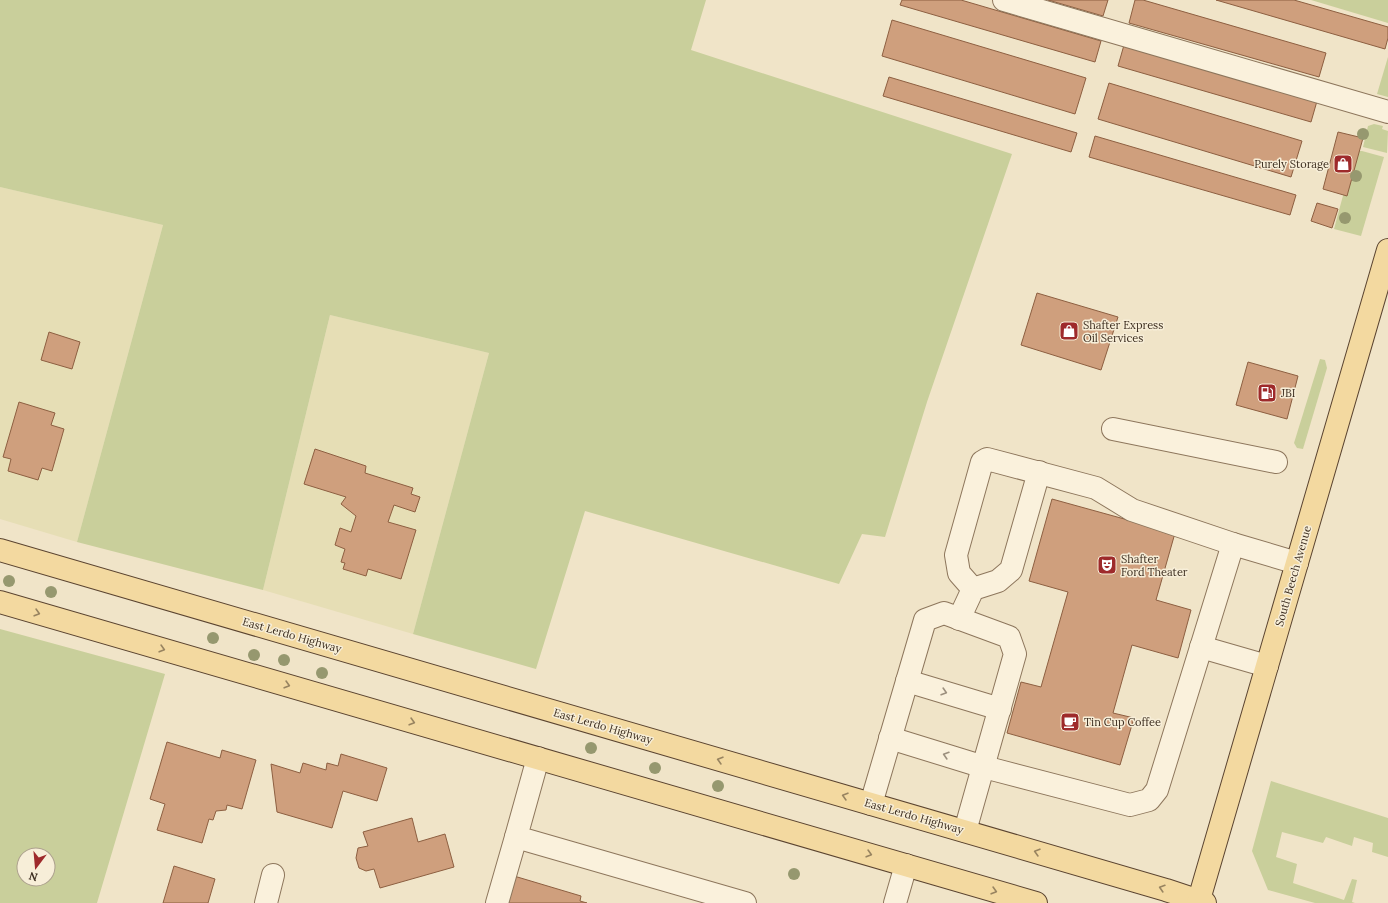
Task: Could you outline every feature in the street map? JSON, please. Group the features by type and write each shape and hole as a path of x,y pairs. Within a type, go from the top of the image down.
{"main road":[{"name":"South Beech Avenue","path":"1200,902 1297,562 1386,261"},
{"name":"East Lerdo Highway","path":"0,550 965,831 1166,890 1200,902"},
{"path":"0,602 1036,903"}],"street":[{"path":"1004,0 1388,112"},
{"path":"1113,429 1276,462"},
{"path":"973,589 958,573 956,555 982,462 987,459 1096,488 1132,510 1233,544 1297,562"},
{"path":"959,619 973,589 998,581 1011,570 1039,472"},
{"path":"890,738 984,767 1130,805 1149,800 1157,790 1233,544"},
{"path":"871,804 925,620 944,613 1009,637 1015,654 965,831"},
{"path":"1201,647 1267,666"},
{"path":"907,681 1000,709"},
{"path":"497,903 538,758"},
{"path":"516,837 745,903"},
{"path":"894,903 906,865"},
{"path":"266,903 274,875"}],"shaded area":[{"path":"0,187 163,225 77,542 0,519"},
{"path":"330,315 489,353 413,634 263,590"}],"green space":[{"path":"0,0 706,0 691,50 1012,154 927,402 885,537 862,534 839,584 585,511 536,669 413,634 489,353 330,315 263,590 77,542 163,225 0,187"},
{"path":"1311,0 1388,0 1388,23"},
{"path":"1388,57 1388,97 1377,94"},
{"path":"1374,124 1383,126 1382,129 1388,131 1387,153 1363,147 1368,126"},
{"path":"1355,151 1362,151 1384,157 1361,236 1334,229"},
{"path":"1320,359 1325,360 1327,368 1303,449 1297,448 1294,443"},
{"path":"0,629 165,674 97,903 0,903"},
{"path":"1271,781 1388,818 1388,857 1372,852 1373,843 1354,837 1352,846 1326,837 1323,843 1282,832 1276,857 1297,864 1293,883 1344,900 1352,879 1357,880 1352,902 1355,903 1315,903 1268,890 1252,851"}],"building":[{"path":"902,0 961,0 1101,41 1095,62 900,5"},
{"path":"1048,0 1108,0 1103,16"},
{"path":"1135,0 1143,0 1326,53 1319,77 1129,23"},
{"path":"1216,0 1294,0 1388,27 1388,38 1385,49"},
{"path":"892,20 1086,78 1075,114 882,56"},
{"path":"1124,45 1317,101 1311,122 1118,66"},
{"path":"889,77 1077,133 1071,152 883,96"},
{"path":"1109,83 1302,141 1291,177 1098,119"},
{"name":"Purely Storage","path":"1338,132 1363,138 1347,196 1323,189"},
{"path":"1095,136 1296,195 1290,215 1089,157"},
{"path":"1317,203 1338,209 1332,228 1311,221"},
{"name":"Shafter Express Oil Services","path":"1037,293 1118,317 1101,370 1021,345"},
{"path":"49,332 80,342 72,369 41,360"},
{"path":"1248,362 1298,376 1287,419 1236,405"},
{"path":"19,402 55,413 51,425 64,429 52,471 42,468 38,480 8,471 11,459 3,457"},
{"path":"315,449 366,466 365,473 413,488 411,494 420,497 415,512 394,505 388,522 416,530 401,579 368,569 366,576 343,569 345,563 341,562 345,549 335,545 340,528 351,532 356,516 341,504 346,497 304,484"},
{"path":"1052,499 1175,533 1156,600 1191,610 1178,658 1132,645 1113,713 1134,718 1120,765 1007,733 1021,682 1041,687 1068,592 1029,581"},
{"path":"167,742 220,758 222,750 256,760 242,809 227,805 226,810 216,811 213,820 209,819 202,843 157,830 165,804 150,799"},
{"path":"341,754 387,768 377,801 343,791 332,828 277,812 271,764 300,773 303,763 326,770 327,763 338,766"},
{"path":"412,818 418,842 445,834 454,867 380,888 374,869 366,871 359,868 356,858 358,848 368,846 363,832"},
{"path":"174,866 215,879 208,903 163,903"},
{"path":"514,876 581,896 580,901 587,903 505,903"}],"place":[{"name":"Purely Storage","path":"1343,164"},
{"name":"Shafter Express Oil Services","path":"1069,331"},
{"name":"JBI","path":"1267,393"},
{"name":"Shafter Ford Theater","path":"1107,565"},
{"name":"Tin Cup Coffee","path":"1070,722"}]}
